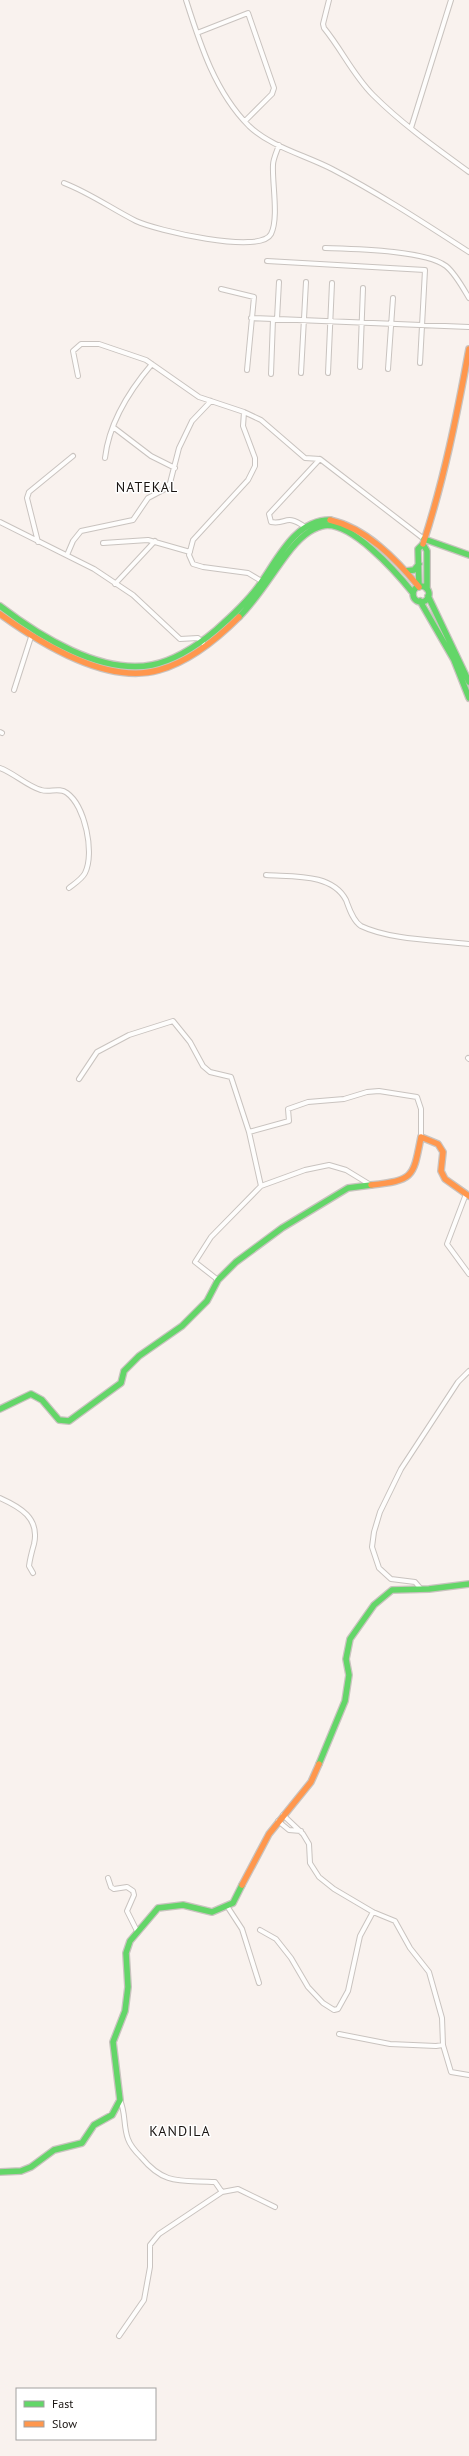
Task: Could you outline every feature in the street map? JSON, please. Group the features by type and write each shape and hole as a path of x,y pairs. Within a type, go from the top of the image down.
{"main road":[{"path":"413,593 419,586 418,549 423,541 439,494 452,441 469,349"},
{"path":"264,583 305,526 320,519 342,522 366,537 406,571 419,586 427,589"},
{"path":"0,614 32,637 80,659 125,672 150,672 170,665 203,642 236,612 264,583 302,538 318,526 325,524 337,527 361,542 395,571 416,599 420,601 454,660 469,698"},
{"path":"423,541 469,555"},
{"path":"423,541 427,551 428,596 469,682"},
{"path":"406,571 414,570 419,564"},
{"path":"420,601 428,596"},
{"path":"0,606 24,625 54,642 105,661 132,666 153,665 164,662 203,642"},
{"path":"0,1409 31,1394 42,1400 59,1420 69,1421 105,1396 120,1383 124,1371 139,1356 182,1326 207,1301 218,1280 236,1262 282,1228 348,1188 369,1184 397,1182 407,1178 414,1168 421,1137 433,1139 439,1144 445,1159 441,1171 445,1179 467,1195"},
{"path":"0,2172 21,2171 31,2167 54,2150 82,2143 94,2125 112,2115 120,2100 113,2054 114,2042 125,2011 128,1987 126,1953 130,1941 158,1908 183,1905 212,1912 233,1903 269,1834 311,1782 343,1707 349,1685 346,1659 350,1639 374,1605 392,1590 421,1589 469,1584"}],"street":[{"path":"186,0 211,70 245,121 250,126 278,145 331,169 386,198 469,252"},
{"path":"329,0 323,24 324,28 341,48 351,69 372,95 411,128 469,172"},
{"path":"411,128 451,0"},
{"path":"197,32 248,13 274,88 272,94 245,121"},
{"path":"64,183 86,192 136,221 160,230 194,237 246,243 265,240 270,235 273,227 275,186 273,164 278,145"},
{"path":"325,248 390,251 439,262 451,270 469,298"},
{"path":"267,261 422,268 426,273 420,363"},
{"path":"271,374 279,282"},
{"path":"301,373 306,282"},
{"path":"328,373 332,283"},
{"path":"360,367 363,288"},
{"path":"221,289 252,295 254,299 251,318 248,370"},
{"path":"388,368 393,298"},
{"path":"251,318 469,327"},
{"path":"78,376 73,351 81,344 99,344 152,364 199,397 244,412 261,420 305,458 320,459 423,541"},
{"path":"105,458 107,440 132,387 152,364"},
{"path":"67,555 73,541 81,531 133,520 148,498 165,489 170,483 179,448 192,421 211,401"},
{"path":"244,412 243,426 255,458 255,466 248,480 193,540 189,555 193,564 203,568 248,573 264,583"},
{"path":"113,427 152,456 175,468"},
{"path":"38,542 28,498 29,492 73,456"},
{"path":"305,526 295,520 286,519 271,522 269,514 320,459"},
{"path":"0,522 94,569 133,595 180,639 203,642"},
{"path":"103,543 148,540 190,552"},
{"path":"115,584 155,541"},
{"path":"14,690 32,637"},
{"path":"0,768 14,773 39,790 62,789 69,794 81,814 90,842 85,873 69,888"},
{"path":"266,876 308,877 333,885 341,891 356,921 360,925 372,930 405,936 469,944"},
{"path":"79,1079 96,1052 129,1035 173,1021 190,1042 203,1066 210,1072 231,1077 249,1132 261,1186"},
{"path":"249,1132 289,1121 288,1109 308,1102 344,1099 378,1091 417,1097 421,1109 421,1137"},
{"path":"218,1280 195,1262 211,1237 261,1186 305,1170 329,1165 346,1170 369,1184"},
{"path":"467,1195 447,1244 469,1274"},
{"path":"421,1589 415,1582 391,1579 379,1568 372,1547 374,1532 380,1512 401,1469 458,1382 469,1371"},
{"path":"0,1498 14,1505 30,1516 34,1523 34,1543 29,1566 33,1573"},
{"path":"283,1815 300,1832 309,1844 310,1863 319,1877 334,1889 373,1912 395,1921 410,1948 429,1972 442,2018 443,2045 451,2072 469,2075"},
{"path":"278,1822 289,1830 300,1832"},
{"path":"108,1878 111,1887 114,1889 127,1887 133,1891 134,1895 127,1911 137,1931"},
{"path":"227,1906 242,1929 259,1983"},
{"path":"260,1930 276,1939 291,1958 308,1987 323,2003 334,2010 338,2008 348,1991 360,1936 373,1912"},
{"path":"339,2034 390,2044 443,2045"},
{"path":"120,2100 124,2109 128,2139 155,2172 162,2177 176,2181 215,2182 222,2192"},
{"path":"119,2336 144,2300 150,2267 150,2245 159,2234 222,2192 238,2189 275,2207"}],"traffic: fast":[{"path":"0,606 16,618 52,640 92,659 132,667 161,663 194,647 233,615 258,587 280,554 296,534 317,522 330,520"},
{"path":"239,617 246,610 294,545 307,533 322,526 333,526 346,531 359,539 385,561 413,593"},
{"path":"424,539 469,555"},
{"path":"419,586 418,549 423,544 427,551 427,589"},
{"path":"406,571 414,570 419,564"},
{"path":"421,586 428,591 429,594 424,601 421,602 414,597 413,594 418,587 421,586"},
{"path":"428,596 469,682"},
{"path":"420,601 454,660 469,698"},
{"path":"0,1409 31,1394 42,1400 59,1420 69,1421 121,1383 124,1371 139,1356 182,1326 207,1301 218,1280 236,1262 282,1228 348,1188 371,1185"},
{"path":"319,1764 345,1701 349,1675 346,1659 350,1639 374,1605 392,1590 429,1589 469,1584"},
{"path":"0,2172 21,2171 31,2167 54,2150 82,2143 94,2125 112,2115 120,2100 113,2042 125,2011 128,1987 126,1953 130,1941 158,1908 183,1905 212,1912 233,1903 242,1885"}],"traffic: slow":[{"path":"423,544 431,520 449,447 469,349"},
{"path":"330,520 343,524 368,537 390,556 419,587"},
{"path":"0,614 34,637 96,667 118,672 139,673 159,670 192,655 222,633 239,617"},
{"path":"371,1185 396,1181 409,1174 416,1161 421,1137 438,1144 443,1152 441,1171 445,1179 469,1196"},
{"path":"242,1885 269,1834 311,1782 319,1764"}],"district":[{"name":"NATEKAL","path":"147,487"},
{"name":"KANDILA","path":"180,2131"}]}
